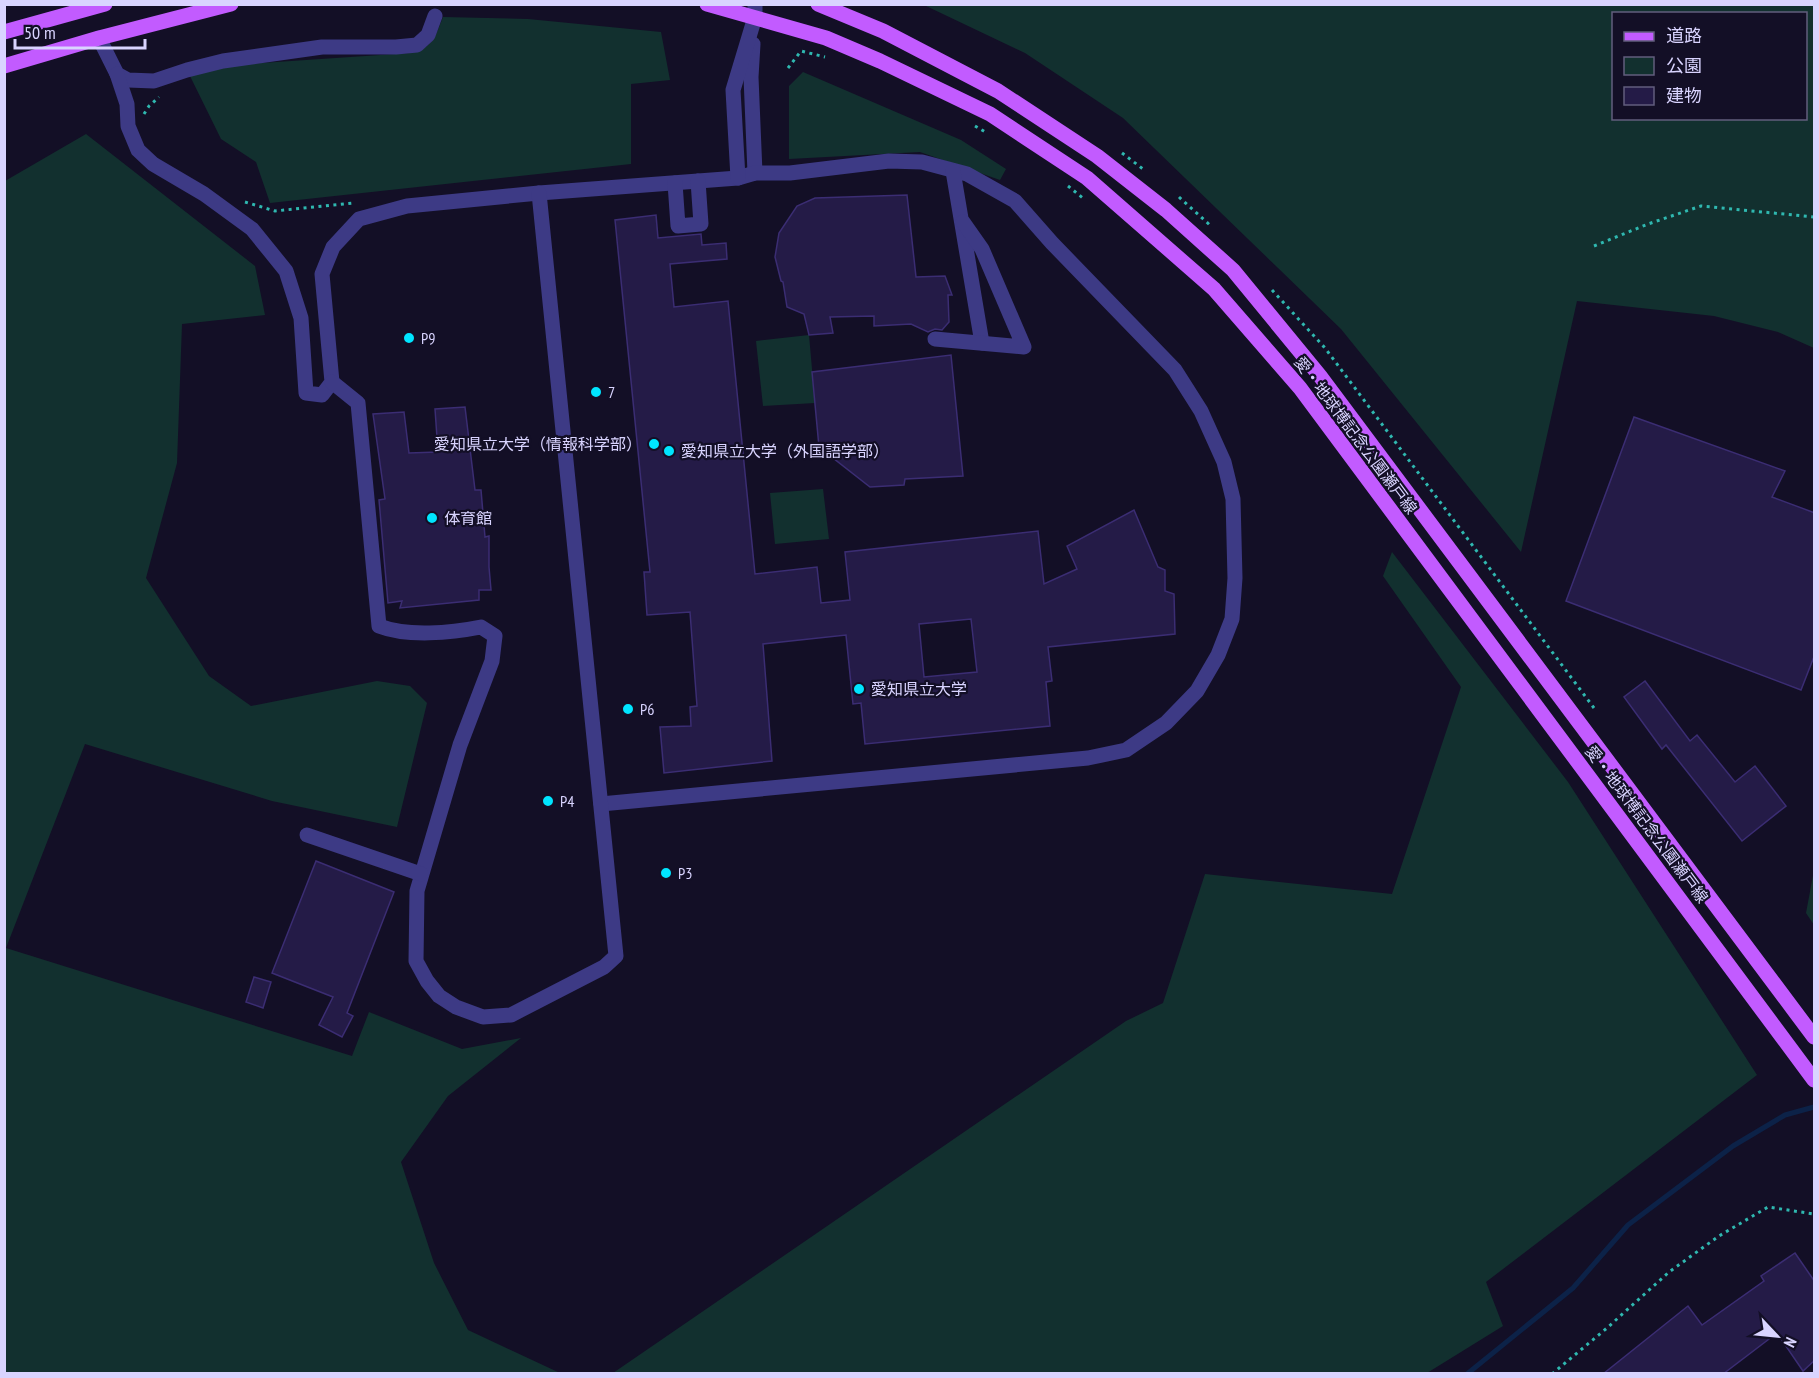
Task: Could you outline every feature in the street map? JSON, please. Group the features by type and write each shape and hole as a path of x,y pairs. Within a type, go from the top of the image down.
{"main road":[{"path":"4,66 99,38 231,4"},
{"name":"愛・地球博記念公園瀬戸線","path":"707,4 755,11 826,38 880,61 990,114 1087,178 1214,289 1300,388 1815,1080"},
{"name":"愛・地球博記念公園瀬戸線","path":"818,4 883,31 998,91 1097,156 1166,210 1233,270 1326,384 1815,1037"},
{"path":"4,32 101,5"}],"street":[{"path":"755,11 752,77 755,173"},
{"path":"738,178 733,90 755,11"},
{"path":"117,74 128,80 154,81 223,61 311,49 417,45 429,35 435,16"},
{"path":"99,38 117,74 127,104 128,126 138,150 153,164 204,194 252,229 286,271 302,318 306,393 322,395 332,381 322,274 333,247 359,219 407,206 539,193 738,178 755,173 790,173 889,161 922,162 967,174 1014,201 1175,370 1201,411 1224,462 1233,499 1235,578 1232,619 1218,655 1197,691 1166,723 1126,750 1088,758 601,804"},
{"path":"953,171 982,343"},
{"path":"675,183 678,226 701,224 698,181"},
{"path":"332,381 358,403 379,626 394,632 459,632 481,627 495,636 492,661 460,745 417,891 416,961 439,996 456,1007 483,1017 511,1015 604,966 616,956 539,193"},
{"path":"935,339 1024,347 982,249 963,222"},
{"path":"307,835 422,874"}],"path":[{"path":"788,68 801,51 831,59"},
{"path":"141,119 149,106 159,97"},
{"path":"969,123 989,134"},
{"path":"1067,186 1086,200"},
{"path":"237,197 246,203 275,211 356,203"},
{"path":"1594,246 1701,206 1815,217"},
{"path":"1552,1374 1669,1272 1719,1236 1768,1207 1815,1214"}],"green space":[{"path":"924,5 1814,5 1814,348 1778,332 1714,316 1577,301 1521,552 1341,329 1123,118 1025,53"},
{"path":"443,17 528,19 661,32 670,80 631,84 631,164 270,203 256,162 221,139 190,76 231,65 410,53 424,48 432,41"},
{"path":"803,72 961,140 1006,169 1000,180 920,152 789,159 789,86"},
{"path":"86,134 255,266 265,315 182,324 177,463 146,578 209,676 251,706 377,681 410,686 427,703 397,827 272,801 85,744 6,948 352,1056 369,1012 462,1049 521,1038 448,1096 401,1162 434,1263 468,1330 560,1373 5,1373 5,181"},
{"path":"809,335 815,403 763,406 756,341"},
{"path":"823,489 829,539 775,544 770,493"},
{"path":"1392,552 1568,782 1757,1075 1486,1282 1503,1326 1427,1373 613,1373 1126,1021 1163,1003 1205,874 1392,894 1461,687 1383,576"},
{"path":"1814,870 1814,925 1806,913"}],"building":[{"path":"907,195 916,277 945,276 952,295 948,295 949,322 942,330 935,329 928,332 911,324 874,326 874,316 830,317 833,333 809,335 804,314 787,307 783,282 775,257 779,233 797,206 815,198"},
{"path":"656,215 658,238 701,234 702,245 726,243 727,259 670,264 674,307 728,301 755,574 817,567 821,603 850,600 845,552 1038,531 1044,584 1077,569 1067,546 1134,510 1158,567 1165,570 1165,591 1174,594 1175,634 1048,647 1052,681 1046,682 1050,726 865,744 861,703 853,704 846,635 763,644 772,761 664,773 660,727 691,726 690,707 697,706 690,612 647,615 644,572 650,572 615,220","holes":["971,619 977,672 924,677 919,624"]},
{"path":"951,355 963,476 905,479 904,485 870,487 819,447 812,372"},
{"name":"体育館","path":"465,407 475,490 481,490 485,537 489,536 491,590 479,590 479,600 400,608 402,601 388,603 379,500 385,499 373,414 404,412 409,453 438,452 435,409"},
{"path":"1634,417 1785,471 1772,497 1815,513 1815,654 1801,690 1566,601"},
{"path":"1645,681 1690,741 1697,735 1735,782 1755,766 1786,806 1742,841 1666,745 1662,749 1624,697"},
{"path":"316,861 394,892 347,1013 353,1016 342,1037 319,1025 333,997 272,973"},
{"path":"254,977 271,982 263,1008 246,1002"},
{"path":"1795,1253 1815,1282 1815,1360 1803,1371 1777,1333 1723,1374 1603,1374 1688,1306 1702,1325 1764,1281 1761,1276"}],"waterway":[{"path":"1467,1374 1573,1288 1628,1225 1733,1146 1785,1115 1814,1107"}],"place":[{"name":"P9","path":"409,338"},
{"name":"7","path":"596,392"},
{"name":"愛知県立大学（情報科学部）","path":"654,444"},
{"name":"愛知県立大学（外国語学部）","path":"669,451"},
{"name":"体育館","path":"432,518"},
{"name":"愛知県立大学","path":"859,689"},
{"name":"P6","path":"628,709"},
{"name":"P4","path":"548,801"},
{"name":"P3","path":"666,873"}]}
